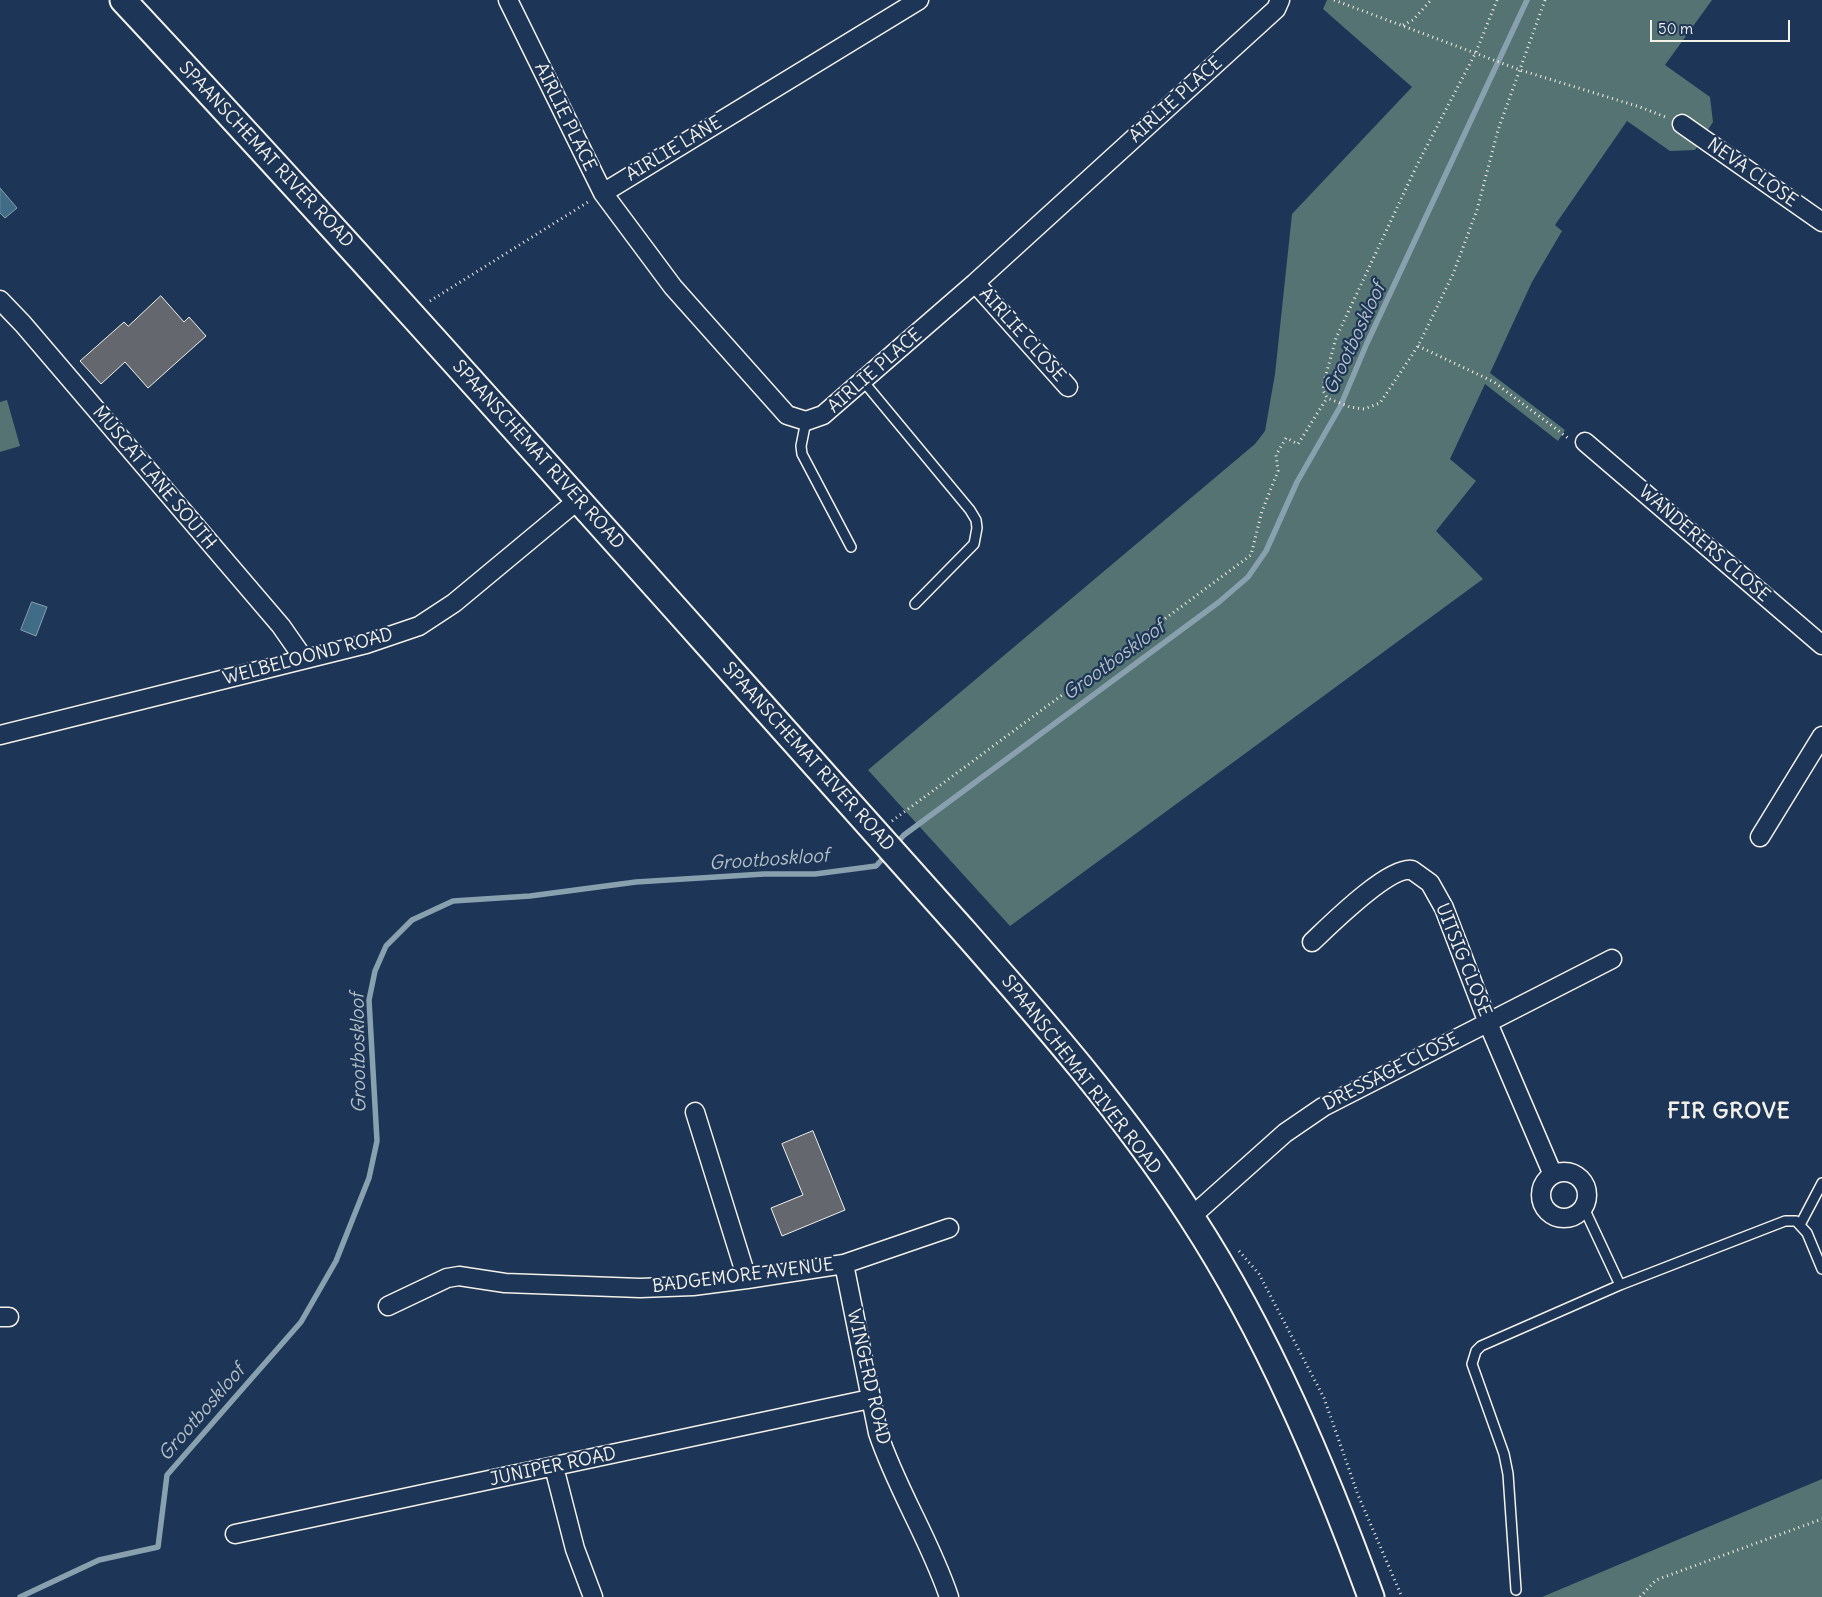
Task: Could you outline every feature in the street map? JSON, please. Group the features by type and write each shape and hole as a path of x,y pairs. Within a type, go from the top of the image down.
{"main road":[{"name":"SPAANSCHEMAT RIVER ROAD","path":"123,0 395,296 578,500 886,832 900,859 1058,1040 1122,1120 1192,1217 1240,1300 1284,1383 1321,1467 1371,1597"}],"street":[{"name":"AIRLIE PLACE","path":"508,0 603,193 673,287 745,368 787,415 806,421 823,416 975,283 1276,10 1280,0"},
{"name":"AIRLIE LANE","path":"603,193 919,0"},
{"name":"NEVA CLOSE","path":"1682,124 1822,222"},
{"name":"AIRLIE CLOSE","path":"975,283 1068,387"},
{"name":"MUSCAT LANE SOUTH","path":"0,300 23,324 280,626 304,659"},
{"name":"WANDERERS CLOSE","path":"1585,442 1822,645"},
{"name":"WELBELOOND ROAD","path":"0,735 366,644 418,626 454,604 578,500"},
{"path":"1760,837 1822,736"},
{"name":"UITSIG CLOSE","path":"1312,942 1345,910 1392,874 1403,869 1412,870 1430,883 1444,908 1488,1023 1553,1175"},
{"name":"DRESSAGE CLOSE","path":"1192,1217 1302,1120 1346,1093 1612,959"},
{"path":"695,1112 747,1279"},
{"path":"1567,1172 1580,1179 1586,1192 1583,1206 1578,1213 1562,1218 1547,1211 1542,1204 1542,1187 1553,1175 1567,1172"},
{"name":"BADGEMORE AVENUE","path":"388,1306 447,1278 459,1276 505,1283 640,1288 693,1286 747,1279 844,1264 949,1228"},
{"name":"WINGERD ROAD","path":"844,1264 870,1399 886,1455 932,1552 949,1597"},
{"name":"JUNIPER ROAD","path":"236,1534 870,1399"},
{"path":"554,1467 575,1549 593,1597"}],"lane":[{"path":"863,381 959,496 976,520 974,544 915,604"},
{"path":"806,421 801,446 802,454 851,547"},
{"path":"1801,1223 1822,1183"},
{"path":"1583,1206 1620,1285"},
{"path":"1516,1590 1506,1460 1496,1426 1472,1364 1481,1346 1620,1285 1785,1221 1791,1220 1801,1223 1822,1269"}],"path":[{"path":"1334,0 1520,70 1640,107 1682,124"},
{"path":"1403,26 1413,20 1431,0"},
{"path":"1497,0 1476,52 1418,163 1336,338 1324,382 1323,390 1327,398 1364,409 1380,403 1418,346 1454,274 1477,210 1498,130 1545,0"},
{"path":"430,301 603,193"},
{"path":"1418,346 1494,382 1567,438 1585,442"},
{"path":"886,832 1251,555 1262,511 1278,470 1276,455 1286,438 1298,444 1327,398"},
{"path":"1640,1597 1656,1580 1822,1519"}],"green space":[{"path":"1327,0 1712,0 1665,65 1710,97 1713,122 1695,150 1670,151 1627,121 1555,225 1562,231 1532,282 1490,373 1565,430 1558,441 1485,384 1450,459 1476,481 1436,531 1483,579 1010,926 868,770 1255,444 1265,431 1275,374 1292,214 1412,87 1323,9"},
{"path":"7,400 20,446 0,452 0,402"},
{"path":"1822,1479 1822,1597 1542,1597"}],"water":[{"path":"0,188 17,208 5,218 0,213"},
{"path":"32,602 47,607 36,636 21,630"}],"building":[{"path":"161,296 184,322 189,317 206,336 148,388 125,362 101,384 80,361 124,322 128,326"},
{"path":"813,1131 845,1210 782,1236 771,1208 803,1195 782,1144"}],"waterway":[{"name":"Grootboskloof","path":"895,845 904,835 1219,602 1248,577 1266,551 1297,482 1340,407 1367,343 1527,0"},
{"name":"Grootboskloof","path":"20,1597 99,1560 158,1547 167,1475 301,1322 336,1261 369,1178 377,1141 369,1000 375,971 386,946 412,920 453,901 530,896 636,882 764,874 815,874 876,866 887,854"}],"district":[{"name":"FIR GROVE","path":"1729,1112"}]}
